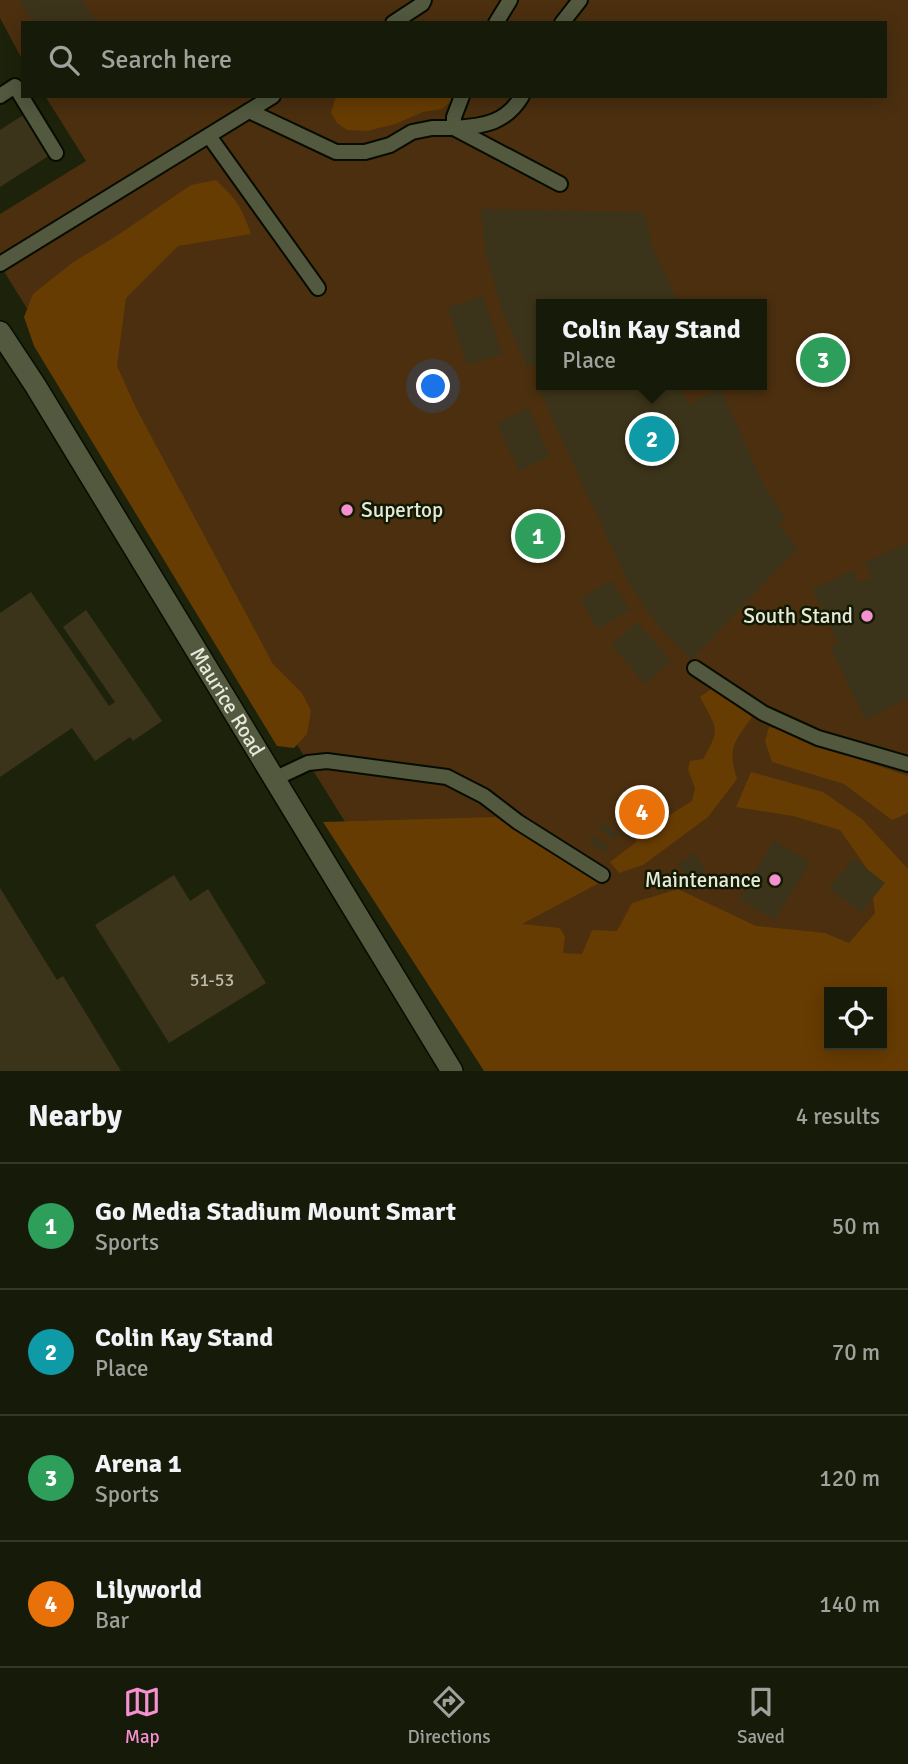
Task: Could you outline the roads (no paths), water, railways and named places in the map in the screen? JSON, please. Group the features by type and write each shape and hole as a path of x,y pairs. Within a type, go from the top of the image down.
{"street":[{"name":"Maurice Road","path":"0,332 452,1071"}],"lane":[{"path":"396,21 424,0"},
{"path":"497,21 510,0"},
{"path":"564,21 580,0"},
{"path":"0,96 15,86 21,96"},
{"path":"22,98 56,152"},
{"path":"0,264 270,98"},
{"path":"454,128 454,117 461,98"},
{"path":"249,111 337,152 365,152 390,145 412,132 432,128 484,126 515,108 521,98"},
{"path":"454,128 560,184"},
{"path":"209,136 318,288"},
{"path":"695,668 763,713 818,738 908,764"},
{"path":"274,779 308,763 327,761 446,777 484,796 518,822 602,875"}],"place":[{"name":"Arena 1","path":"823,360"},
{"name":"Colin Kay Stand","path":"652,439"},
{"name":"Supertop","path":"347,510"},
{"name":"Go Media Stadium Mount Smart","path":"538,536"},
{"name":"South Stand","path":"867,616"},
{"name":"Lilyworld","path":"642,812"},
{"name":"Maintenance","path":"775,880"}]}
